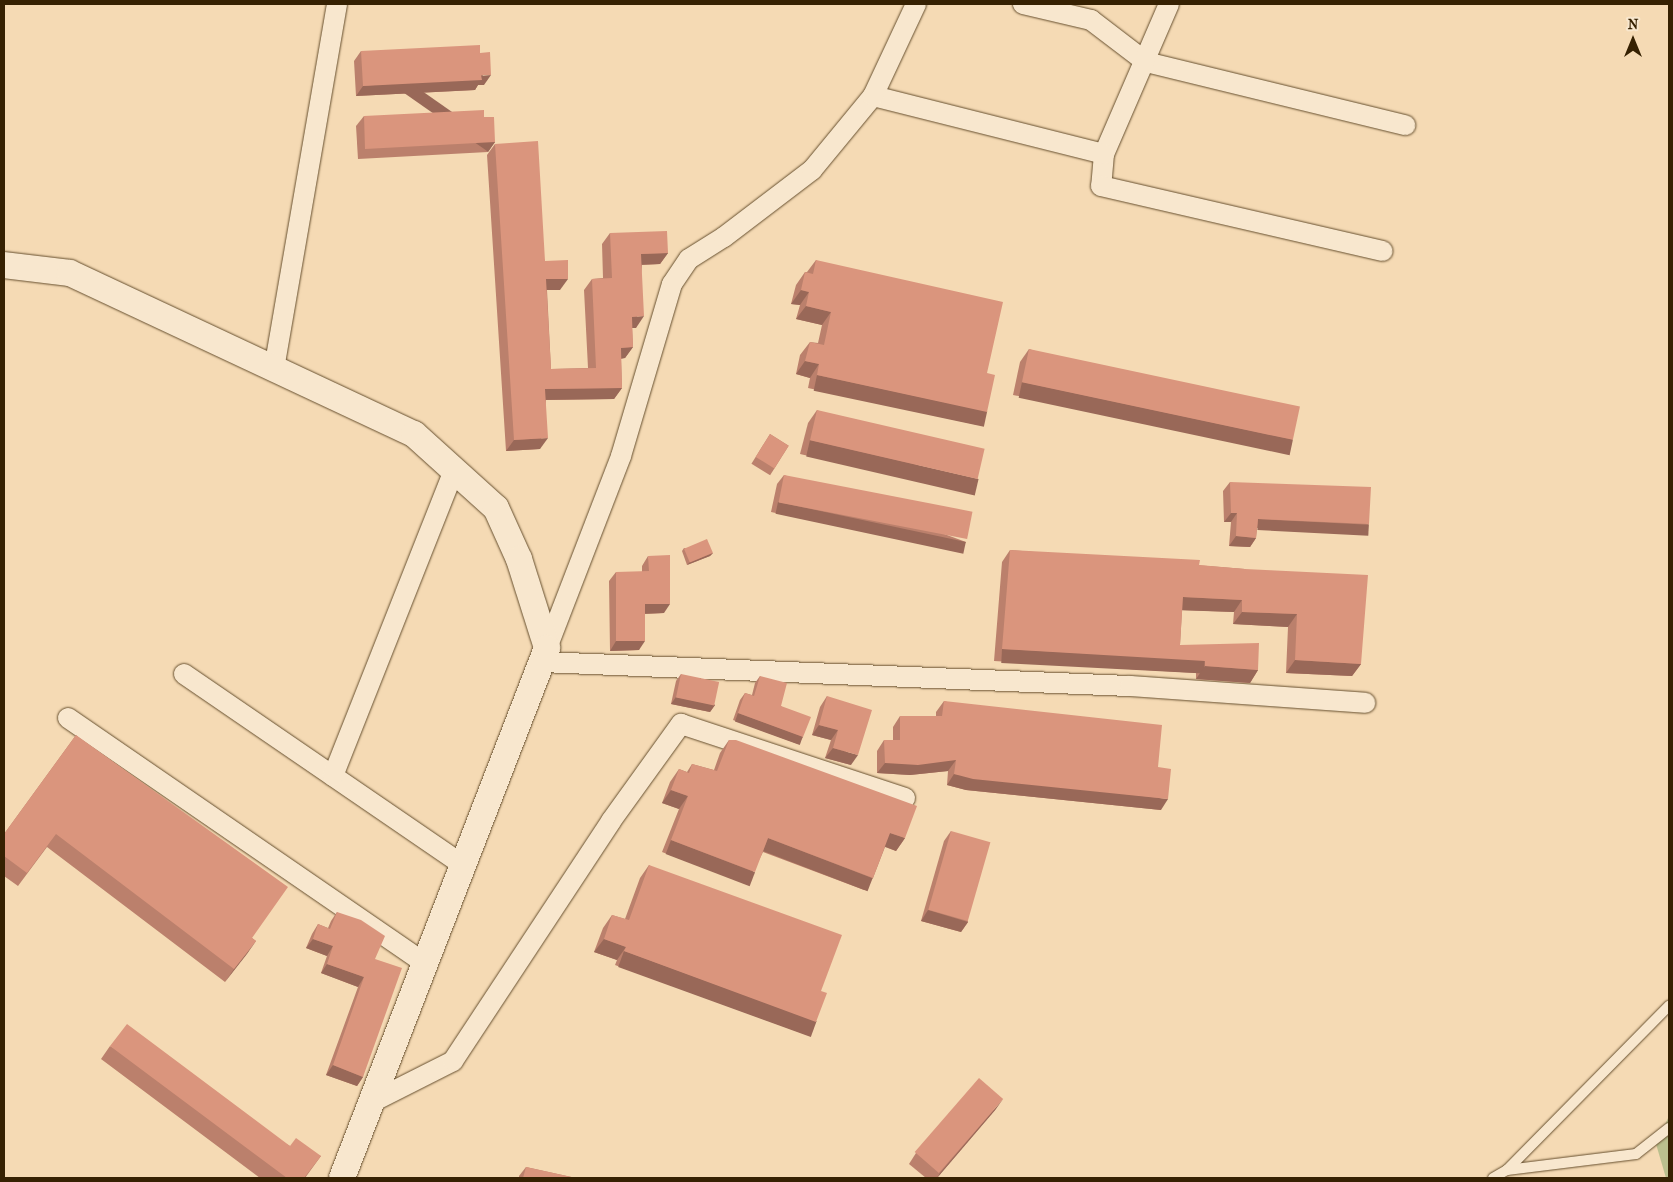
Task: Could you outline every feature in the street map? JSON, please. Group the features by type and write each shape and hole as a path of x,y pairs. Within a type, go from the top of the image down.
{"street":[{"path":"274,369 337,4"},
{"path":"342,1178 621,456 672,284 690,259 724,238 812,170 873,96 916,4"},
{"path":"1022,4 1091,20 1146,62 1405,125"},
{"path":"1169,4 1146,62 1104,154 1101,186 1383,251"},
{"path":"873,96 1104,154"},
{"path":"4,265 70,273 414,434 496,508 519,559 544,655"},
{"path":"333,776 454,470"},
{"path":"544,655 1130,686 1364,703"},
{"path":"184,674 463,865"},
{"path":"68,718 425,963"},
{"path":"370,1103 453,1061 610,821 681,724 905,798"}],"lane":[{"path":"1493,1178 1507,1170 1669,1006"},
{"path":"1507,1170 1636,1154 1669,1128"}],"green space":[{"path":"1669,1116 1669,1178 1666,1178 1656,1144"}],"building":[{"path":"480,45 480,53 490,52 491,75 481,75 482,80 363,86 361,51"},
{"path":"484,110 484,117 494,117 495,142 365,149 364,116"},
{"path":"538,141 545,261 568,260 568,279 546,279 551,369 596,368 592,279 612,278 610,233 667,231 668,253 641,254 644,316 632,317 633,347 621,348 622,388 545,389 548,438 514,440 495,144"},
{"path":"816,260 1003,302 987,373 995,375 987,412 817,375 819,364 805,361 810,342 824,345 831,312 806,306 809,292 801,290 805,272 813,274"},
{"path":"1029,349 1300,407 1293,440 1022,382"},
{"path":"817,410 985,449 978,479 810,440"},
{"path":"770,434 789,446 774,469 756,457"},
{"path":"784,475 972,512 967,539 779,502"},
{"path":"1230,482 1371,487 1369,524 1258,519 1256,538 1236,536 1237,513 1231,513"},
{"path":"707,539 713,553 690,563 684,549"},
{"path":"1010,550 1200,560 1199,565 1368,575 1361,664 1295,660 1297,614 1242,612 1242,600 1183,597 1180,645 1259,643 1258,670 1205,666 1205,661 1002,649"},
{"path":"670,555 670,604 645,604 645,641 616,641 616,572 649,571 648,556"},
{"path":"681,674 719,682 714,706 676,697"},
{"path":"760,676 787,683 781,706 811,717 803,737 738,713 745,693 754,696"},
{"path":"827,696 872,710 858,755 833,748 838,730 819,725"},
{"path":"944,701 1162,725 1158,767 1171,769 1168,799 973,779 954,774 956,760 918,765 885,763 884,740 900,740 900,716 942,716"},
{"path":"76,735 288,887 252,938 256,941 234,969 56,834 27,873 4,856 4,834"},
{"path":"729,740 736,740 917,806 905,838 890,833 873,878 768,838 755,872 671,840 688,796 671,790 679,769 689,773 692,764 717,771"},
{"path":"951,831 990,842 968,921 928,910"},
{"path":"649,865 842,935 821,991 827,993 816,1022 624,951 626,947 604,939 612,915 629,920"},
{"path":"337,912 361,920 385,936 375,959 402,968 363,1077 333,1065 364,977 327,964 333,946 313,939 318,924 330,929"},
{"path":"127,1024 290,1146 296,1138 321,1156 304,1178 287,1178 110,1046"},
{"path":"979,1078 1003,1099 939,1173 915,1152"},
{"path":"526,1167 576,1178 523,1178"}]}
